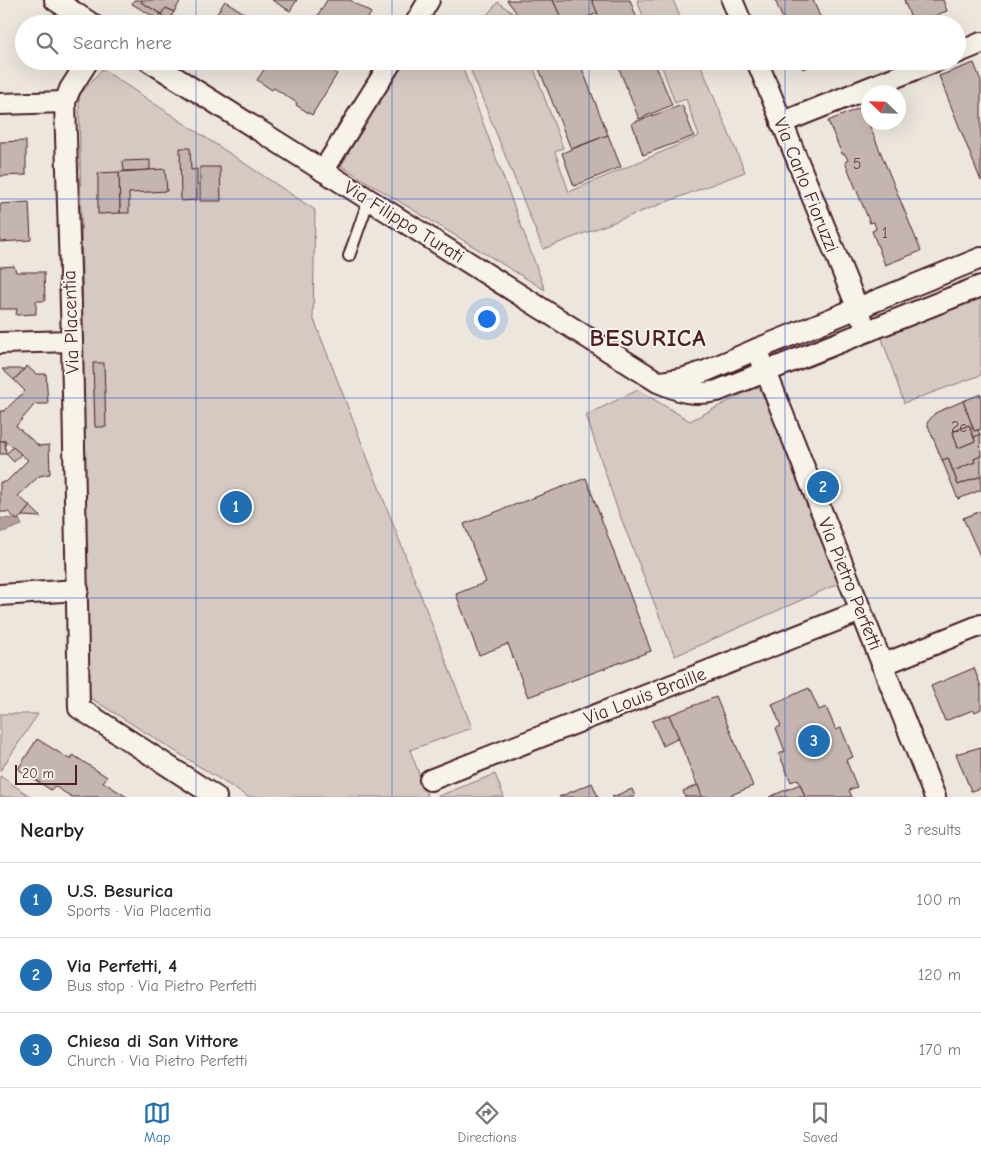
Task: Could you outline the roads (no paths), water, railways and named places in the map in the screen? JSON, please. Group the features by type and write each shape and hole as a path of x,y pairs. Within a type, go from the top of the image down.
{"street":[{"path":"55,0 78,15"},
{"path":"420,15 428,0"},
{"path":"732,0 738,15"},
{"path":"966,49 981,43"},
{"name":"Via Placentia","path":"82,70 70,89 65,102 78,590 79,708 216,797"},
{"name":"Via Filippo Turati","path":"163,70 658,382 683,392 698,394 717,391 981,286"},
{"path":"323,171 386,70"},
{"name":"Via Carlo Fioruzzi","path":"760,70 856,308 868,331"},
{"path":"781,123 914,70"},
{"path":"0,104 65,102"},
{"path":"658,382 685,378 706,371 981,258"},
{"path":"0,343 72,341"},
{"name":"Via Pietro Perfetti","path":"757,349 934,797"},
{"path":"0,595 78,590"},
{"name":"Via Louis Braille","path":"430,780 861,611"},
{"path":"882,665 981,625"}],"lane":[{"path":"349,256 369,200"}],"place":[{"name":"Via Perfetti, 4","path":"823,487"},
{"name":"U.S. Besurica","path":"236,507"},
{"name":"Chiesa di San Vittore","path":"814,741"}],"district":[{"name":"BESURICA","path":"648,338"}]}
